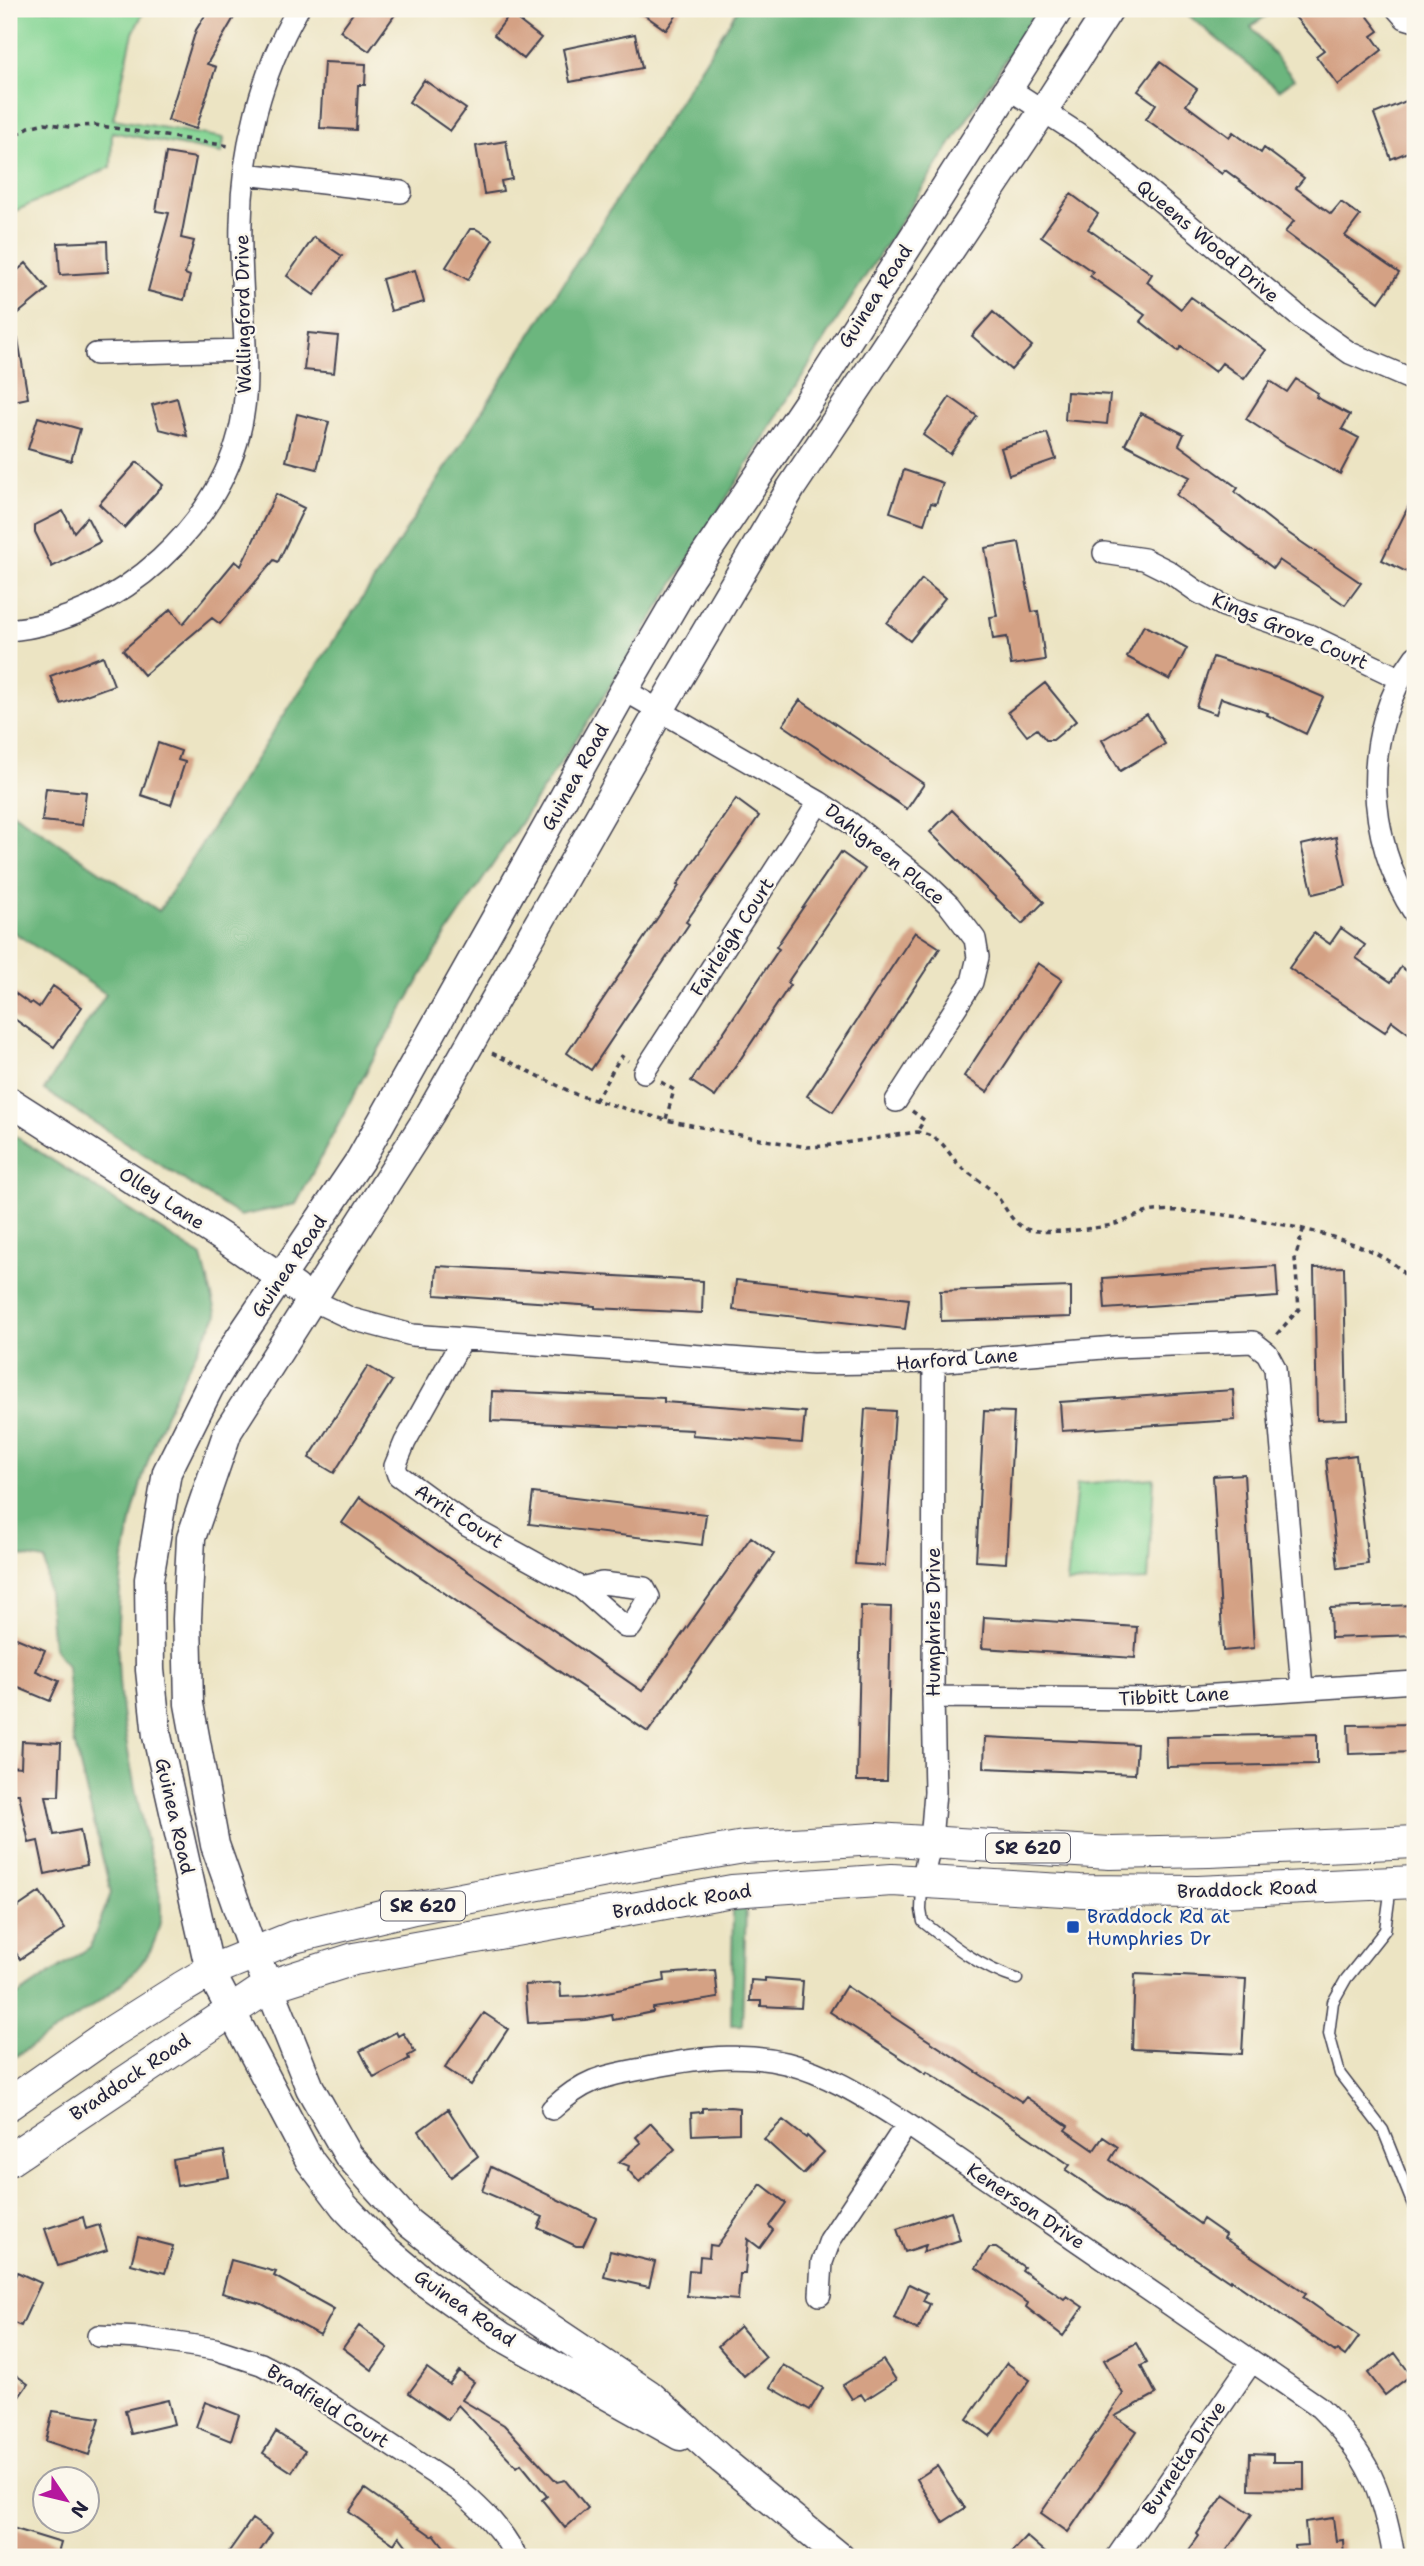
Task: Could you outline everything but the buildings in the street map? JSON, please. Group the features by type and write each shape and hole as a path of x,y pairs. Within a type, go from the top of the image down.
{"main road":[{"name":"Guinea Road","path":"722,2460 501,2336 426,2283 384,2248 344,2206 310,2161 210,1972 157,1736 150,1670 149,1580 167,1472 209,1388 360,1160 690,577 808,401 1059,9"},
{"name":"Guinea Road","path":"840,2557 722,2460 649,2393 491,2288 409,2223 348,2155 310,2088 253,1952 215,1845 189,1704 187,1619 191,1538 228,1431 430,1114 660,710 791,488 1109,9"},
{"name":"Olley Lane","path":"9,1101 312,1300"},
{"name":"Braddock Road","path":"9,2104 112,2032 210,1972 294,1937 414,1908 693,1855 744,1847 876,1839 1110,1853 1415,1842"},
{"path":"1403,1882 1401,1867 1415,1861"},
{"name":"Braddock Road","path":"9,2160 269,1986 354,1959 732,1891 891,1880 1080,1891 1198,1892 1403,1882"}],"street":[{"name":"Wallingford Drive","path":"9,630 57,620 96,605 141,577 185,534 213,492 237,438 246,396 241,222 248,150 268,74 298,9"},
{"path":"1397,9 1405,18 1415,22"},
{"name":"Queens Wood Drive","path":"1008,88 1085,138 1302,319 1350,353 1415,381"},
{"path":"245,174 401,192"},
{"path":"96,354 244,350"},
{"name":"Kings Grove Court","path":"1104,554 1144,559 1224,606 1309,635 1401,678"},
{"path":"1415,657 1401,678 1388,708 1379,745 1375,782 1376,808 1388,860 1415,914"},
{"name":"Dahlgreen Place","path":"624,690 849,822 927,884 949,905 975,939 978,957 972,982 896,1101"},
{"name":"Fairleigh Court","path":"644,1072 819,802"},
{"name":"Harford Lane","path":"312,1300 352,1319 412,1335 813,1364 934,1362 1115,1347 1253,1342 1263,1350"},
{"name":"Arrit Court","path":"462,1339 405,1442 395,1466 398,1475 468,1526 581,1588"},
{"path":"1263,1350 1275,1368 1301,1688"},
{"name":"Humphries Drive","path":"922,1881 931,1841 935,1792 934,1362"},
{"name":"Tibbitt Lane","path":"933,1697 1154,1699 1415,1682"},
{"name":"Kenerson Drive","path":"552,2109 571,2091 603,2076 693,2059 738,2056 776,2060 816,2071 861,2094 1319,2407 1356,2446 1378,2488 1388,2520 1394,2557"},
{"path":"820,2295 821,2262 830,2240 907,2124"},
{"name":"Bradfield Court","path":"98,2336 142,2338 215,2349 261,2364 292,2380 459,2490 482,2510 501,2532 516,2557"},
{"name":"Burnetta Drive","path":"1117,2557 1252,2361"}],"lane":[{"path":"922,1881 923,1922 955,1947 997,1972 1017,1979"},
{"path":"1403,1882 1385,1930 1346,1979 1333,2001 1329,2034 1340,2074 1382,2130 1415,2210"}],"path":[{"path":"9,140 29,127 45,123 69,127 95,125 248,150"},
{"path":"472,1041 577,1095 666,1119 807,1147 918,1132 932,1135 943,1142 963,1168 997,1195 1016,1222 1028,1230 1049,1231 1112,1225 1152,1211 1199,1210 1303,1230 1379,1254 1395,1265 1406,1278 1412,1298 1415,1380"},
{"path":"595,1101 621,1056 674,1090 666,1119"},
{"path":"1263,1350 1299,1309 1295,1259 1303,1230"}],"green space":[{"path":"9,9 145,9 133,33 113,119 224,138 222,153 112,132 111,167 9,214"},
{"path":"738,9 1038,9 834,325 589,720 442,941 372,1061 296,1204 240,1216 44,1090 106,994 9,929 9,810 159,911 280,721 379,573"},
{"path":"1181,9 1275,9 1251,27 1294,79 1279,90"},
{"path":"15,1136 202,1257 217,1316 167,1411 134,1510 124,1561 118,1665 127,1749 159,1893 161,1911 158,1929 152,1947 142,1963 109,1994 9,2061 9,2001 90,1947 111,1893 73,1737 67,1666 53,1647 45,1560 9,1554 9,1146"},
{"path":"1154,1478 1148,1580 1067,1583 1077,1484"},
{"path":"746,1909 742,2025 731,2025 733,1911"}],"place":[{"name":"Braddock Rd at Humphries Dr","path":"1073,1927"}]}
